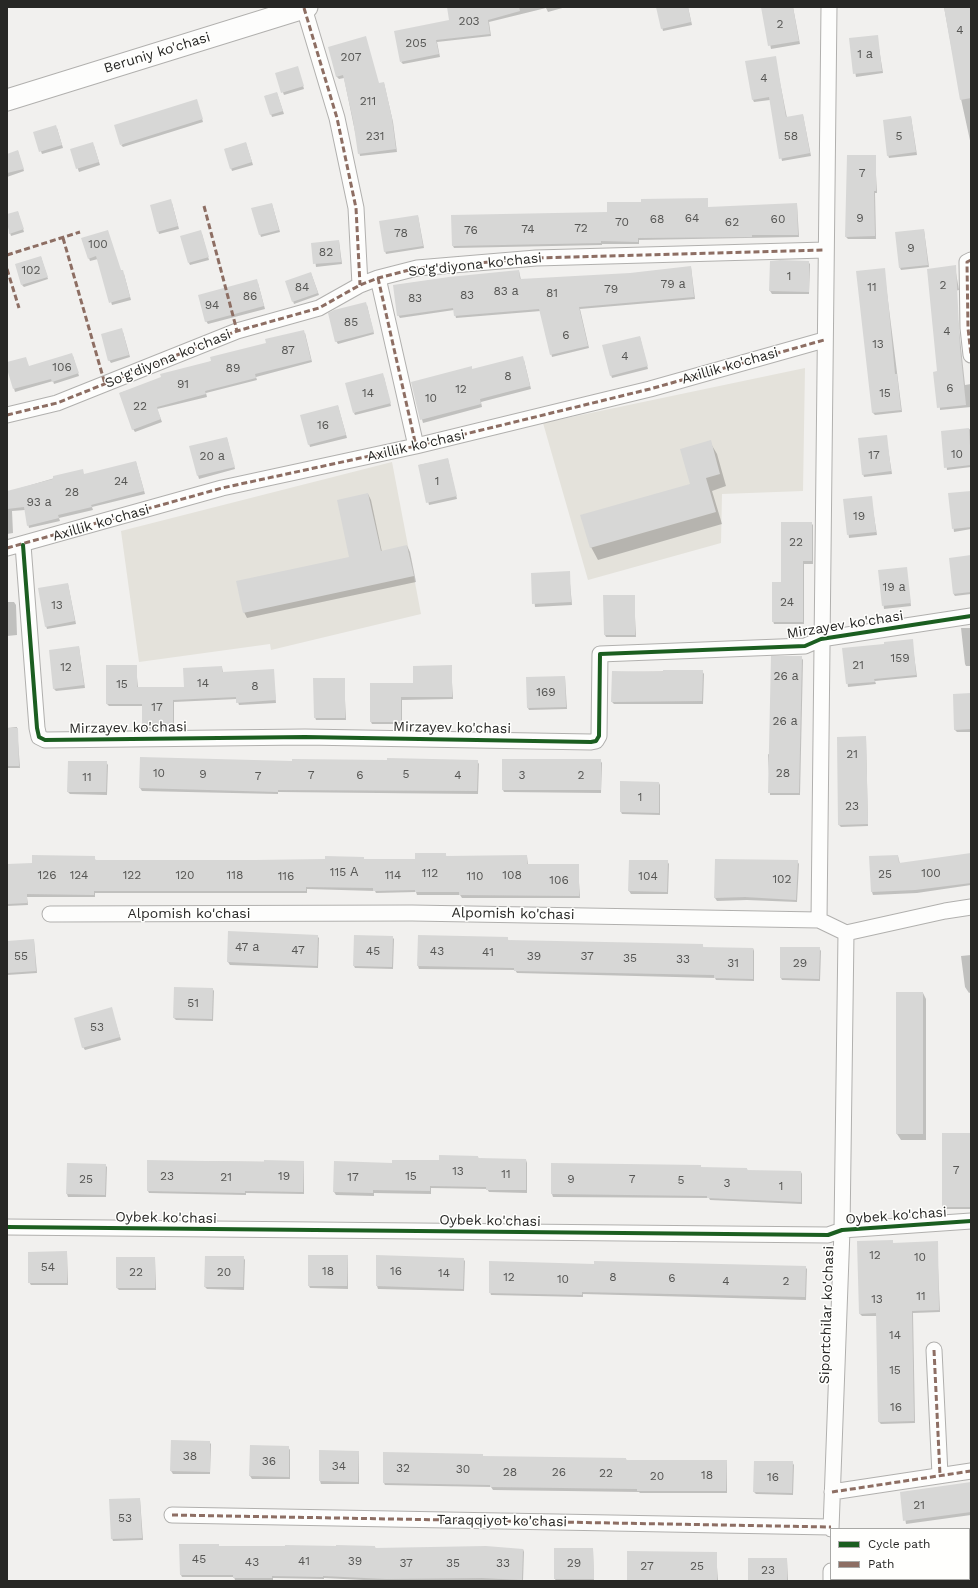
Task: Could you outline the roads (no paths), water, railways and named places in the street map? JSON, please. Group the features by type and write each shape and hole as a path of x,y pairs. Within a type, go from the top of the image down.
{"street":[{"path":"305,7 337,118 356,208 360,285"},
{"name":"Beruniy ko'chasi","path":"7,100 305,7"},
{"path":"818,920 829,7"},
{"name":"So'g'diyona ko'chasi","path":"7,415 57,403 237,331 319,308 360,285 378,278 417,268 536,258 825,250"},
{"path":"969,261 968,328 971,355"},
{"path":"378,278 416,446"},
{"name":"Axillik ko'chasi","path":"7,548 23,545 222,488 416,446 650,389 824,340"},
{"name":"Mirzayev ko'chasi","path":"23,545 37,728 40,737 45,740 305,737 591,742 596,741 599,736 600,654 805,646 822,639 971,616"},
{"path":"846,933 945,911 971,907"},
{"name":"Alpomish ko'chasi","path":"50,914 412,912 818,920 846,933"},
{"name":"Siportchilar ko'chasi","path":"831,1528 842,1230 846,933"},
{"name":"Oybek ko'chasi","path":"7,1227 828,1235 842,1230 971,1221"},
{"path":"934,1350 940,1475"},
{"path":"832,1492 971,1470"},
{"name":"Taraqqiyot ko'chasi","path":"172,1515 831,1528"}]}
